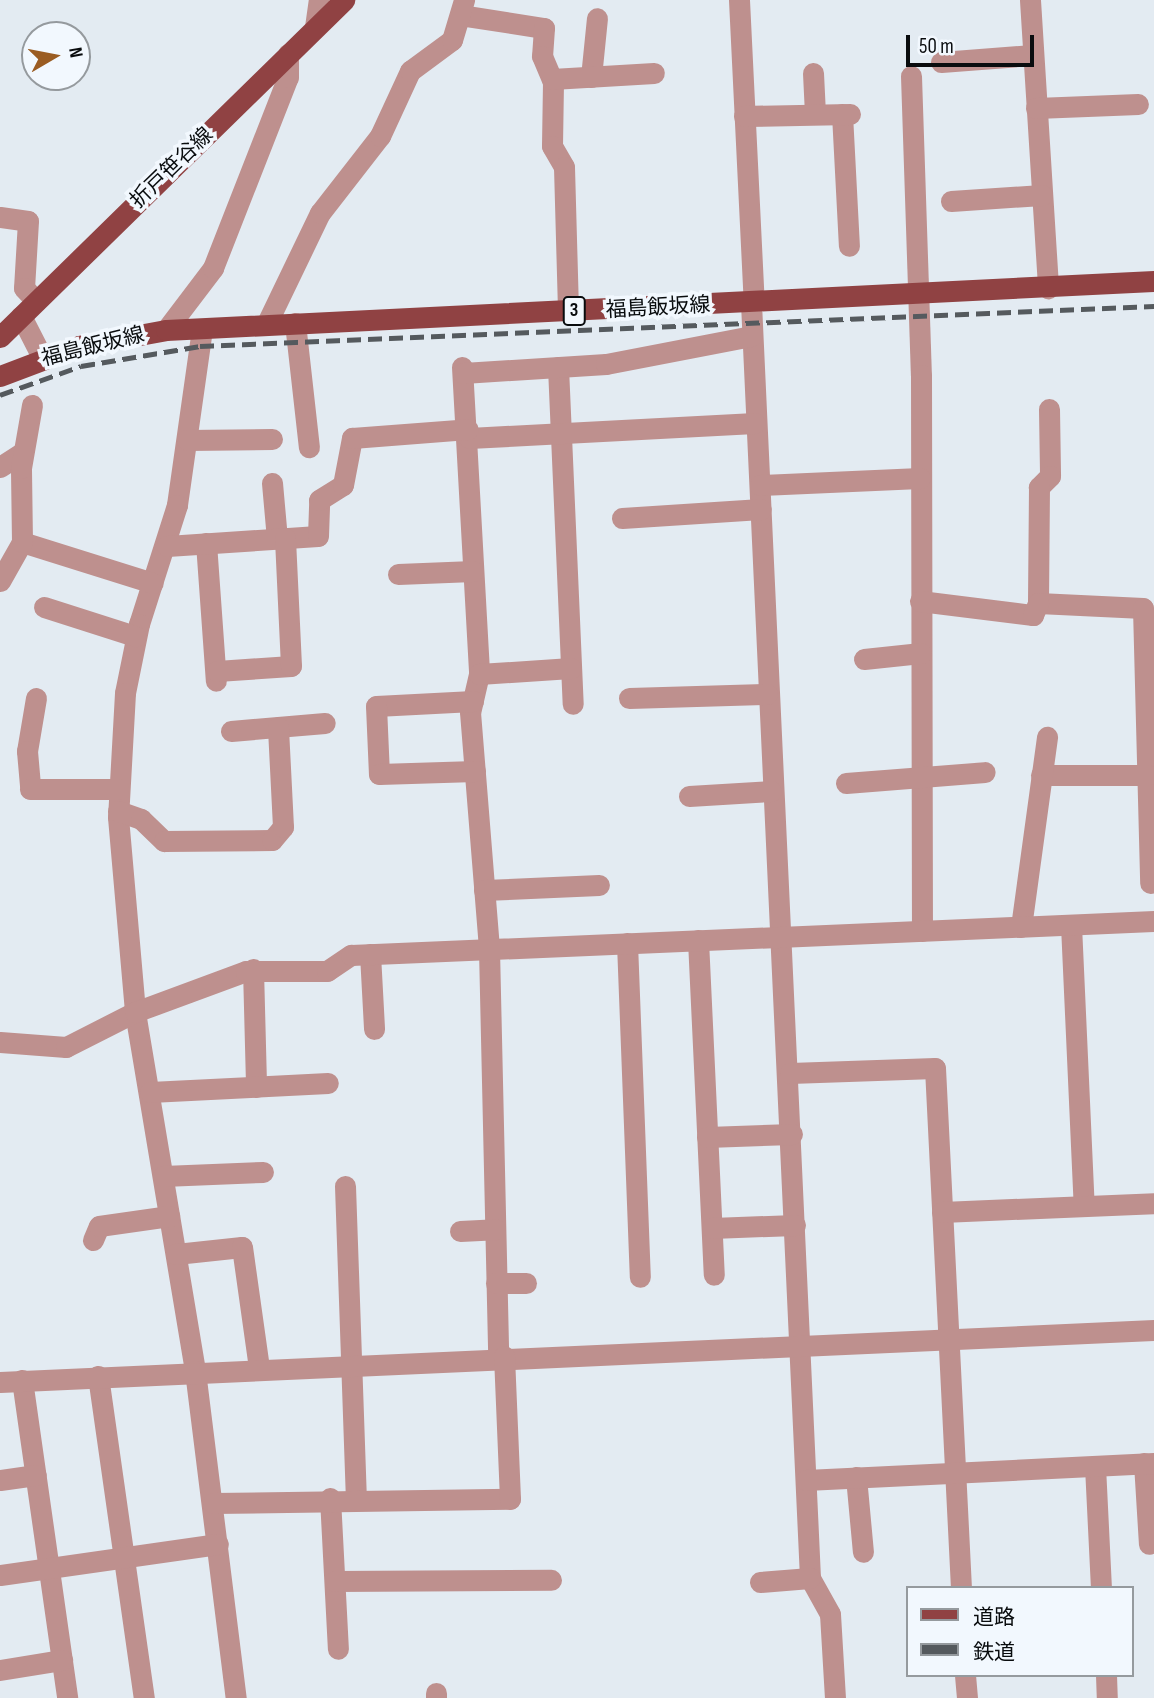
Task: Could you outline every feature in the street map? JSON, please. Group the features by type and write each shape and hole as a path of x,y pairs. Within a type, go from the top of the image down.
{"main road":[{"name":"折戸笹谷線","path":"0,337 344,0"},
{"name":"福島飯坂線","path":"0,376 42,357 166,330 753,303 1154,281"}],"street":[{"path":"316,27 319,0"},
{"path":"739,0 771,791 790,1073 798,1344 810,1578 831,1614 835,1698"},
{"path":"1030,0 1048,288"},
{"path":"266,325 320,213 380,136 410,71 452,40 462,8 544,28 542,56 552,79 552,146 564,167 568,312"},
{"path":"591,77 597,18"},
{"path":"166,330 213,268 288,77 288,54"},
{"path":"941,62 1033,55"},
{"path":"813,73 815,114"},
{"path":"552,79 654,74"},
{"path":"911,76 919,294 922,931"},
{"path":"1037,108 1138,104"},
{"path":"744,116 846,114 849,246"},
{"path":"951,201 1042,195"},
{"path":"0,217 28,221 24,288 42,357"},
{"path":"295,323 309,447"},
{"path":"202,329 188,437 167,546 135,636 117,747 118,811 135,1012 195,1371 236,1698"},
{"path":"213,1503 330,1498 510,1499 496,1283 489,949 475,771 473,701 479,674 463,370 558,367 751,336"},
{"path":"558,367 573,705"},
{"path":"0,581 22,542 23,452 33,405"},
{"path":"920,601 1032,615 1038,603 1039,488 1050,476 1049,409"},
{"path":"167,546 318,536 319,500 343,485 352,438 468,433 561,433 755,423"},
{"path":"188,437 272,439"},
{"path":"0,467 23,452"},
{"path":"760,485 919,478"},
{"path":"206,543 216,676 291,666 281,538 272,483"},
{"path":"622,518 761,509"},
{"path":"22,542 153,583"},
{"path":"398,573 473,571"},
{"path":"1038,603 1143,608 1149,694 1147,775 1150,883"},
{"path":"44,607 135,636"},
{"path":"864,659 921,653"},
{"path":"479,674 571,668"},
{"path":"629,698 767,694"},
{"path":"36,698 27,751 30,789 118,789"},
{"path":"473,701 376,706 379,774 475,771"},
{"path":"231,731 325,723"},
{"path":"118,811 141,819 164,841 272,840 284,827 278,727"},
{"path":"1021,927 1047,737"},
{"path":"846,783 985,772"},
{"path":"1041,775 1147,775"},
{"path":"689,796 771,791"},
{"path":"484,890 598,885"},
{"path":"0,1042 66,1047 135,1012 253,969 327,971 351,955 1154,922"},
{"path":"1071,925 1084,1206"},
{"path":"698,940 714,1275"},
{"path":"627,943 640,1278"},
{"path":"370,954 374,1029"},
{"path":"253,969 256,1087"},
{"path":"790,1073 935,1068 961,1586"},
{"path":"150,1092 328,1083"},
{"path":"707,1137 792,1134"},
{"path":"163,1176 263,1172"},
{"path":"345,1186 356,1498"},
{"path":"942,1212 1154,1203"},
{"path":"93,1240 99,1226 169,1216"},
{"path":"712,1228 795,1225"},
{"path":"460,1231 495,1229"},
{"path":"176,1254 242,1247 259,1368"},
{"path":"496,1283 526,1283"},
{"path":"0,1382 501,1356 1154,1330"},
{"path":"98,1376 144,1698"},
{"path":"22,1380 67,1698"},
{"path":"806,1480 955,1470 1149,1463 1149,1544"},
{"path":"1095,1465 1101,1586"},
{"path":"0,1480 36,1475"},
{"path":"856,1477 863,1552"},
{"path":"330,1498 338,1649"},
{"path":"0,1575 218,1544"},
{"path":"760,1581 810,1578"},
{"path":"335,1581 551,1580"},
{"path":"0,1670 62,1660"},
{"path":"965,1677 967,1698"},
{"path":"1106,1677 1107,1698"}],"railway":[{"path":"0,395 81,366 200,346 1154,306"}]}
